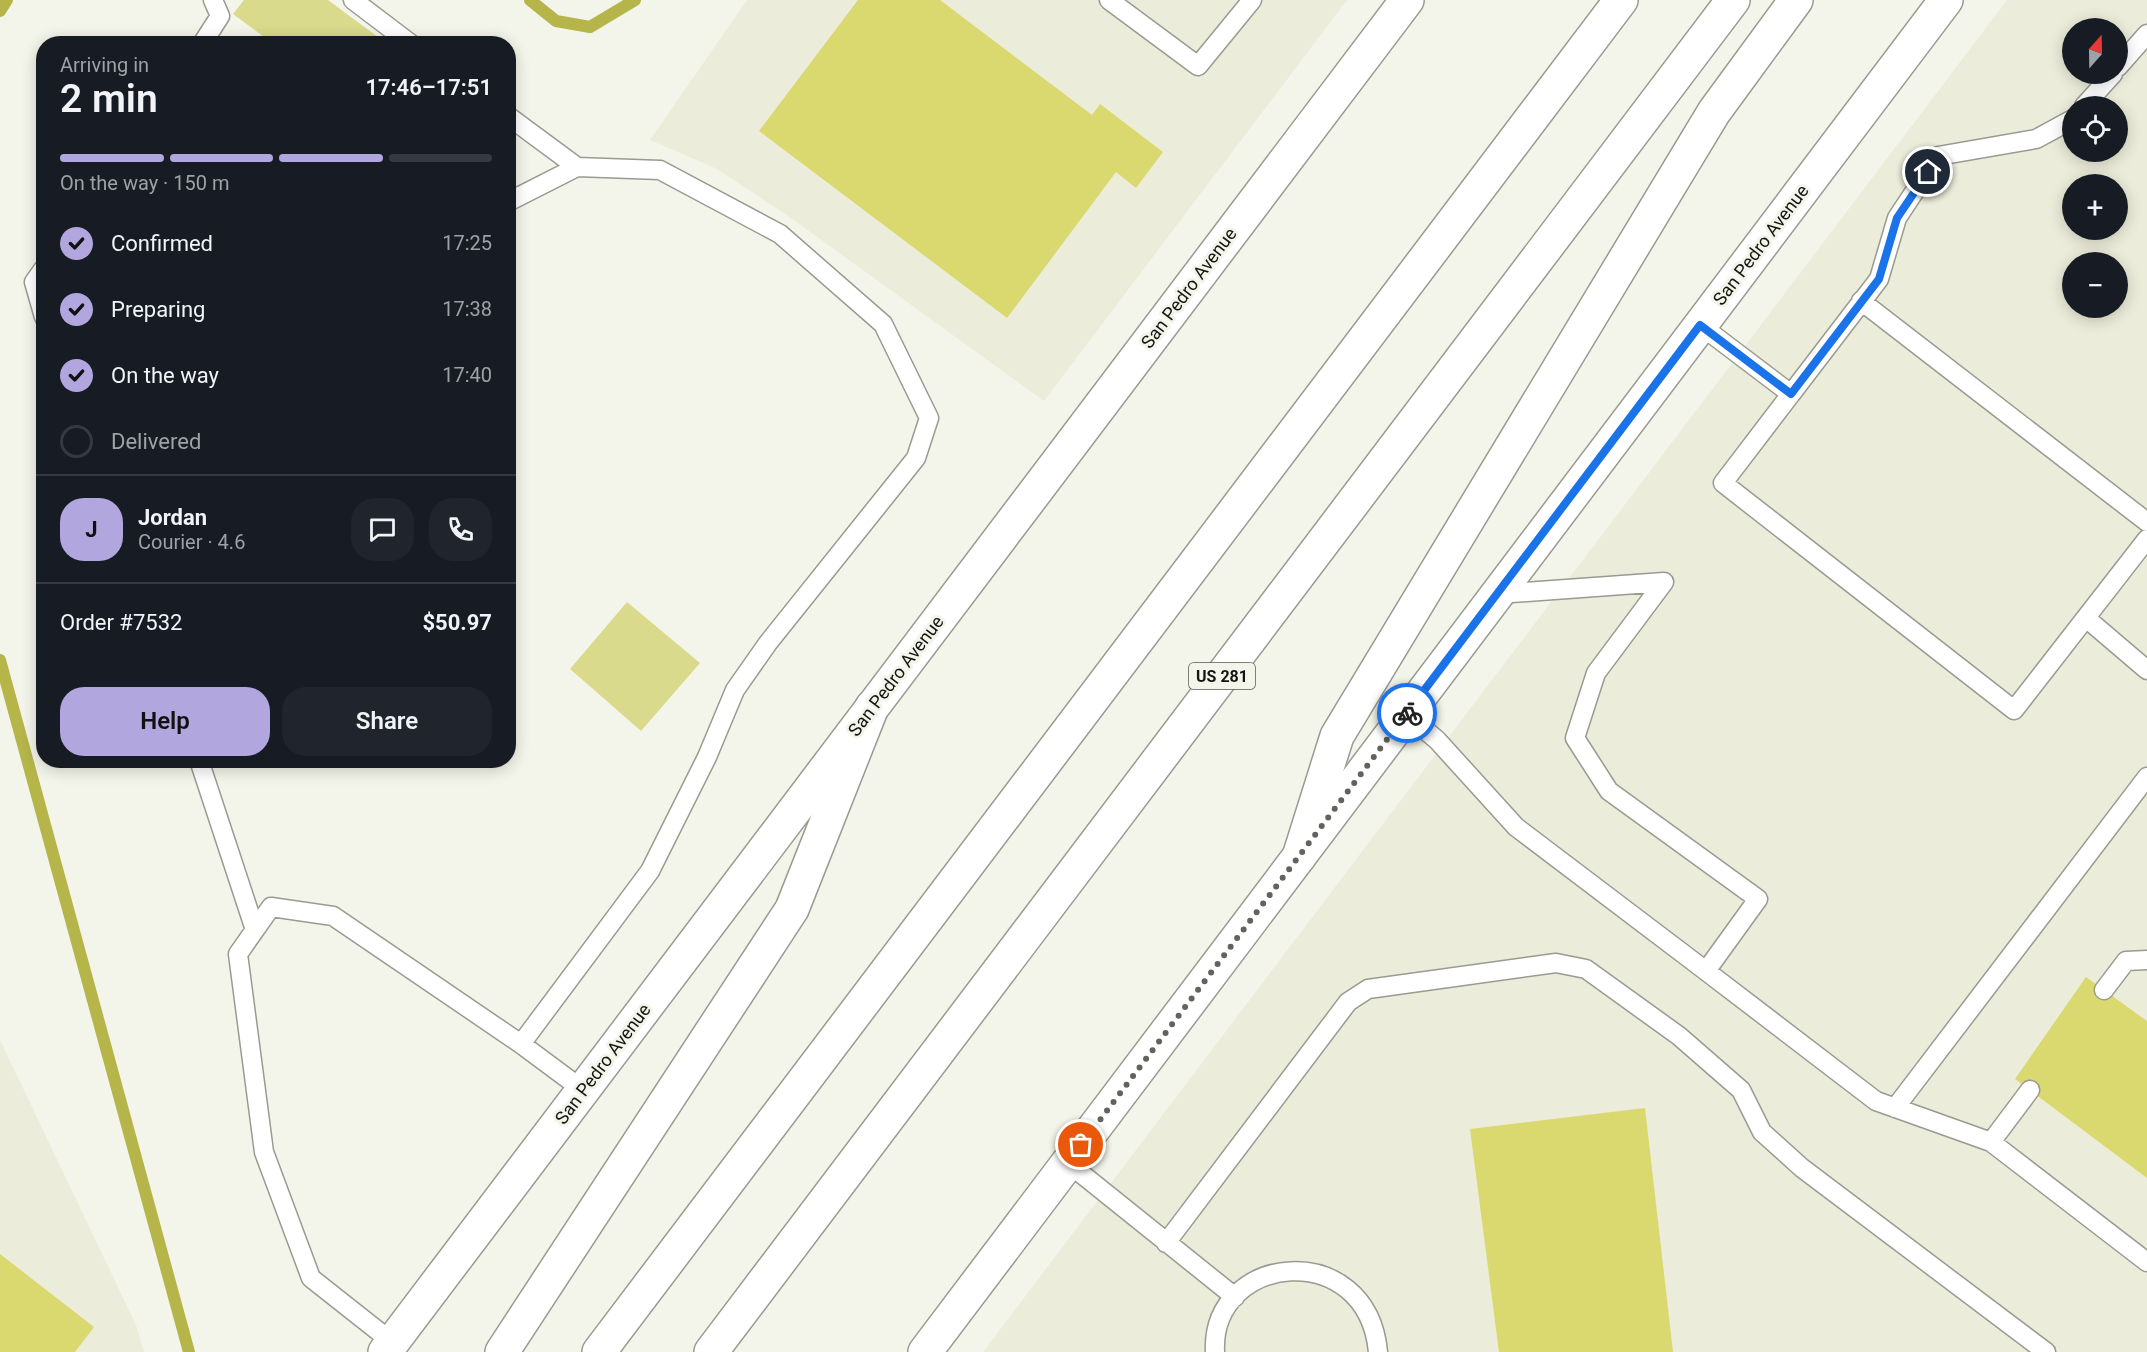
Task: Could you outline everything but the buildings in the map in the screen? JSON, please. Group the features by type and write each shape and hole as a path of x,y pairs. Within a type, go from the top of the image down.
{"main road":[{"name":"San Pedro Avenue","path":"388,1347 1407,0"},
{"path":"599,1352 1621,0"},
{"name":"US 281","path":"711,1352 1733,0"},
{"path":"1299,857 1337,736 1714,112 1796,0"},
{"name":"San Pedro Avenue","path":"931,1350 1068,1163 1946,0"},
{"path":"502,1352 792,909 872,707"}],"lane":[{"path":"207,36 220,16 213,0"},
{"path":"353,0 400,36"},
{"path":"1109,0 1198,66 1252,0"},
{"path":"2128,56 2147,34"},
{"path":"2093,96 2104,84"},
{"path":"516,122 576,167"},
{"path":"2062,125 2036,139 1938,156 1897,218 1879,279 1723,483 2014,710 2147,539"},
{"path":"516,198 576,167 660,170 780,234 883,324 929,418 916,458 768,643 735,690 707,757 650,871 521,1044"},
{"path":"1861,302 2147,522"},
{"path":"1700,325 1791,394"},
{"path":"1497,594 1664,582 1596,673 1575,738 1609,791 1758,899 1706,971"},
{"path":"2086,618 2147,670"},
{"path":"1406,714 1437,740 1516,827 1876,1101 1991,1142 2147,1262"},
{"path":"203,768 255,930"},
{"path":"1895,1108 2147,777"},
{"path":"388,1347 311,1278 264,1152 238,954 272,907 333,916 521,1044 583,1090"},
{"path":"2104,990 2126,961 2147,960"},
{"path":"1166,1242 1348,1002 1368,989 1556,963 1586,969 1679,1036 1741,1090 1762,1132 1802,1168 2046,1352"},
{"path":"1991,1142 2030,1090"},
{"path":"1068,1163 1235,1297"},
{"path":"1215,1352 1221,1318 1235,1297 1255,1281 1278,1272 1303,1270 1328,1277 1350,1290 1366,1309 1376,1333 1378,1352"}],"shaded area":[{"path":"244,0 328,0 377,36 263,36 233,14"},
{"path":"747,0 1347,0 1044,401 791,218 717,169 650,140"},
{"path":"2007,0 2147,0 2147,1352 983,1352"},
{"path":"627,602 700,663 641,731 570,669"},
{"path":"0,1040 136,1325 144,1352 0,1352"}],"waterway":[{"path":"0,11 7,0"},
{"path":"530,0 556,21 590,27 635,0"},
{"path":"0,660 189,1352"}],"way so far":[{"path":"1081,1145 1407,713"}],"route":[{"path":"1407,713 1700,325 1791,394 1879,279 1897,218 1928,172"}]}
